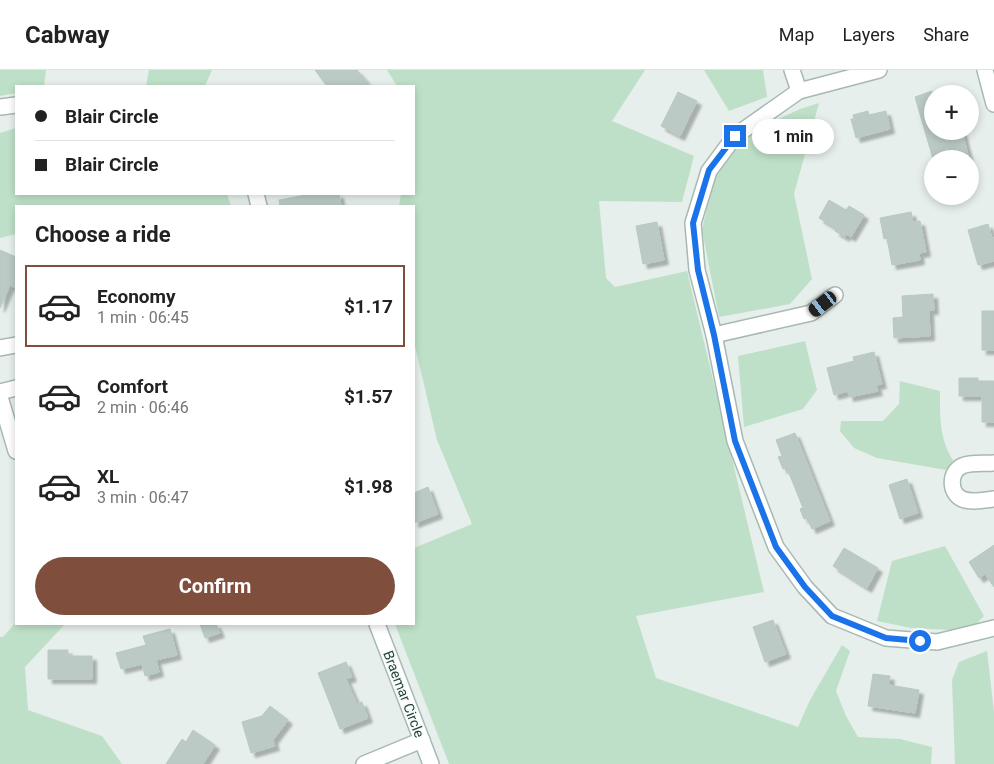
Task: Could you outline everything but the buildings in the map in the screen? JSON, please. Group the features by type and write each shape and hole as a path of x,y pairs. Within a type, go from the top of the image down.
{"street":[{"path":"792,70 799,91"},
{"path":"879,70 799,91 735,136 709,170 693,223 698,270 714,335 735,441 776,547 805,587 832,616 886,638 938,642 994,628"},
{"path":"984,70 994,104"},
{"path":"0,107 15,105"},
{"path":"714,335 811,313 835,295"},
{"path":"0,348 15,344"},
{"path":"0,392 15,388"},
{"path":"0,397 15,448"},
{"path":"994,463 970,464 961,467 954,474 952,483 954,492 962,499 994,499"},
{"name":"Braemar Circle","path":"377,625 431,764"},
{"path":"364,764 422,740"}],"green space":[{"path":"0,70 46,70 44,85 15,85 15,93 0,96"},
{"path":"149,70 212,70 205,85 146,85"},
{"path":"387,70 645,70 612,121 694,156 682,202 599,201 606,278 615,287 687,271 764,592 636,616 656,678 798,727 810,700 842,645 850,651 836,691 846,716 858,737 900,739 932,747 931,764 449,764 395,625 415,625 415,548 472,524 437,440 415,346 415,205 399,205 401,195 415,195 415,85 396,85"},
{"path":"704,70 763,70 767,97 729,111"},
{"path":"819,103 794,194 812,279 790,304 719,317 702,230 713,181 740,137 800,109"},
{"path":"15,128 15,195 227,195 231,205 15,205 15,234 0,238 0,133"},
{"path":"805,341 817,390 803,409 744,427 738,356"},
{"path":"900,381 940,391 940,418 943,435 948,452 953,460 946,470 877,458 854,448 840,431 841,421 883,421 899,404"},
{"path":"945,546 984,616 969,631 911,628 877,621 892,561"},
{"path":"15,623 15,625 64,625 25,667 28,710 102,736 122,764 0,764 0,637 3,637"},
{"path":"987,651 994,712 994,764 955,764 952,680 959,662"}],"route":[{"path":"735,136 709,170 693,223 698,270 714,335 735,441 776,547 805,587 832,616 886,638 920,641"}]}
